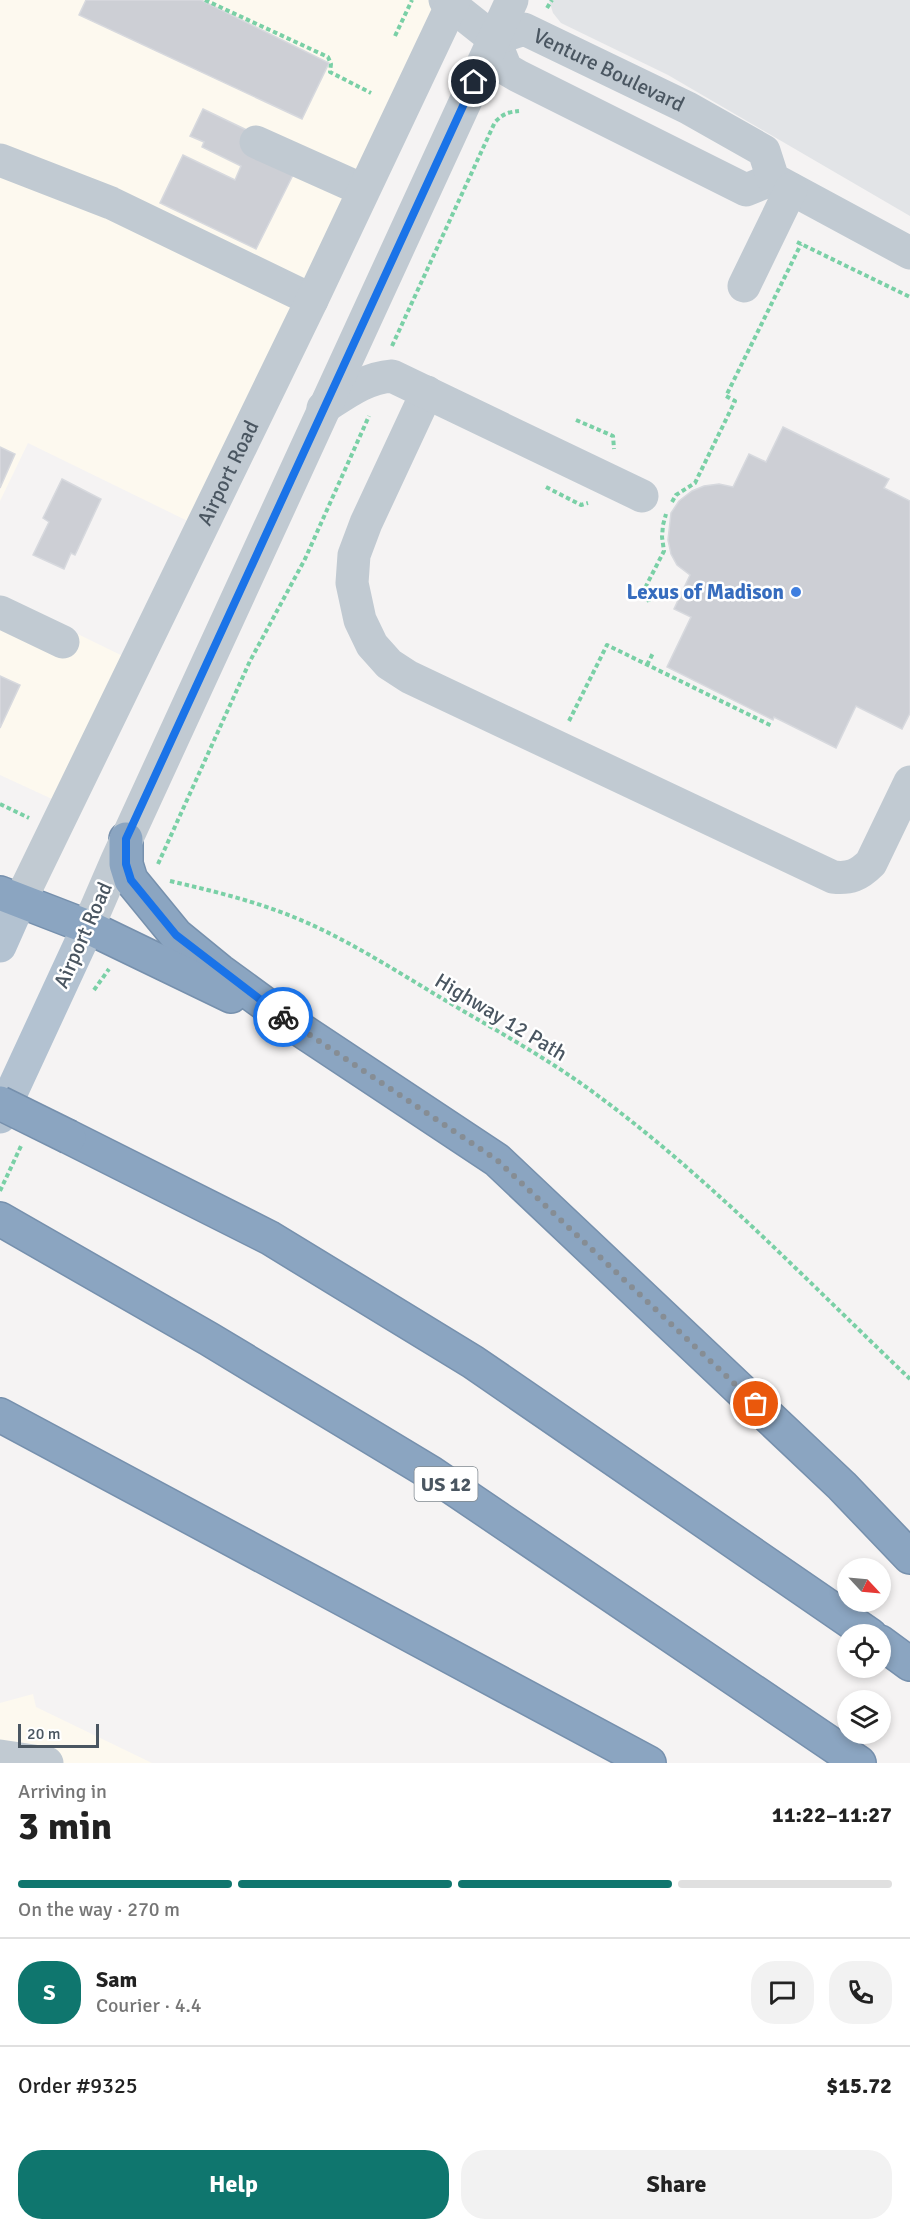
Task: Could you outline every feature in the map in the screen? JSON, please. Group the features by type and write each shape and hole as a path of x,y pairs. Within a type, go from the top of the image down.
{"highway":[{"path":"126,839 126,864 131,880 176,935 220,971 298,1028 497,1160 842,1486 910,1557"},
{"path":"10,897 88,927 298,1028"},
{"path":"0,1103 270,1238 473,1362 854,1624"},
{"name":"US 12","path":"9,1224 209,1339 431,1473 859,1763"},
{"path":"0,1414 649,1763"},
{"path":"891,1650 910,1664"}],"main road":[{"name":"Airport Road","path":"0,946 10,897"},
{"name":"Airport Road","path":"0,1117 88,927"}],"street":[{"name":"Airport Road","path":"88,927 323,408 512,0"},
{"name":"Airport Road","path":"10,897 54,831 312,300 450,1"},
{"path":"450,1 494,39"},
{"name":"Venture Boulevard","path":"524,29 688,108 764,151 782,184 746,190 580,107 506,69 494,39 524,29"},
{"path":"256,142 363,190"},
{"path":"0,160 111,203 312,300"},
{"path":"744,286 782,184 910,253"},
{"path":"323,408 357,386 381,377 392,376 642,496"},
{"path":"427,392 366,523 354,555 352,583 360,620 372,645 390,664 409,677 833,877 848,879 861,873 900,828 910,782"},
{"path":"0,612 63,642"},
{"path":"0,1756 47,1763"}],"path":[{"path":"205,0 327,57 331,64 330,72 371,93"},
{"path":"395,36 412,0"},
{"path":"649,602 645,588 664,551 663,525 668,509 676,495 695,483 735,401 726,396 801,244"},
{"path":"568,725 607,645 772,726"},
{"path":"647,665 653,653"},
{"path":"0,804 54,831"},
{"name":"Highway 12 Path","path":"168,880 252,902 298,919 347,944 546,1061 645,1132 707,1186 910,1379"}],"shaded area":[{"path":"0,0 445,0 202,528 28,443 0,501"},
{"path":"549,0 910,0 910,216 668,75 561,23 553,13"},
{"path":"0,596 135,662 65,805 0,775"},
{"path":"33,1694 36,1707 152,1763 0,1763 0,1703"}],"building":[{"path":"86,0 201,0 329,63 302,119 79,15"},
{"path":"203,109 255,134 295,171 256,249 160,203 183,155 235,180 241,166 202,147 204,142 190,136"},
{"name":"Lexus of Madison","path":"783,427 889,479 884,488 910,501 910,713 902,729 856,706 836,748 774,717 773,720 667,667 691,617 674,609 690,575 677,565 671,554 668,540 671,513 679,501 692,491 704,486 719,484 733,487 749,454 766,462"},
{"path":"0,447 15,454 0,488"},
{"path":"62,479 101,499 75,555 71,553 64,569 33,555 49,522 43,518"},
{"path":"0,676 20,685 0,728"}],"way so far":[{"path":"283,1017 497,1160 756,1404"}],"place":[{"name":"Lexus of Madison","path":"796,592"}],"route":[{"path":"283,1017 220,971 176,935 142,897 131,880 126,864 126,839 474,82"}]}
